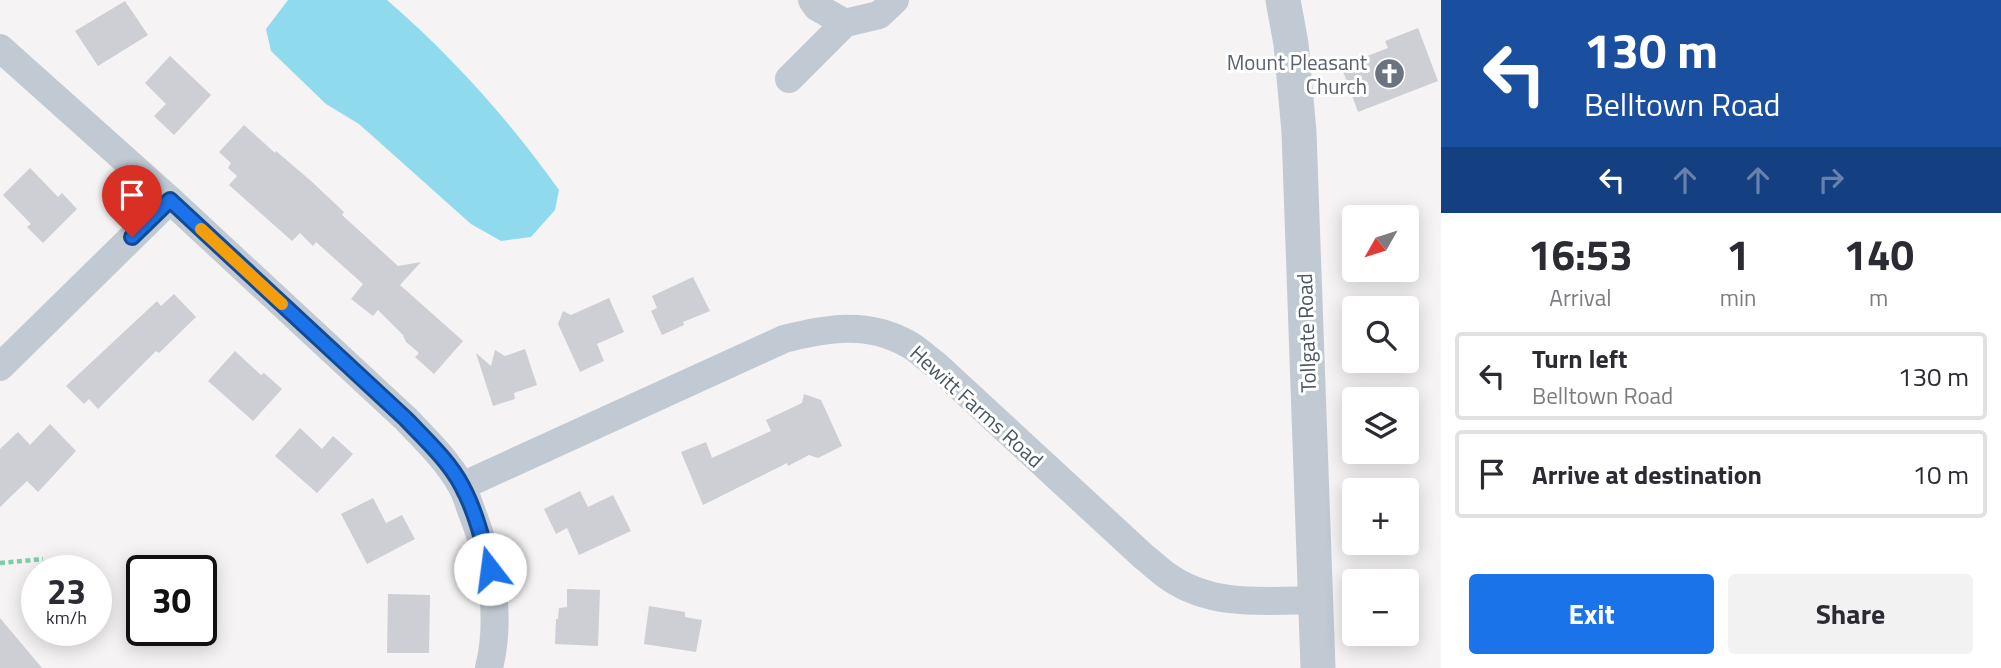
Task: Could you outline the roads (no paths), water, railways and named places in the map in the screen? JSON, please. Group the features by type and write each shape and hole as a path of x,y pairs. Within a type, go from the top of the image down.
{"street":[{"path":"812,0 817,7 845,23"},
{"path":"789,79 845,23 879,15 895,0"},
{"name":"Tollgate Road","path":"1283,0 1292,44 1299,132 1318,668"},
{"path":"0,48 170,200 406,419 438,452 462,486 490,569 494,651 489,668"},
{"path":"0,367 170,200"},
{"name":"Hewitt Farms Road","path":"462,486 784,339 822,329 857,329 885,334 910,345 935,364 1170,578 1217,598 1247,601 1314,600"}],"water":[{"path":"288,0 387,0 457,66 520,139 559,190 555,210 531,237 501,241 471,224 359,124 326,104 271,51 266,29"}],"place":[{"name":"Mount Pleasant Church","path":"1390,74"}]}
